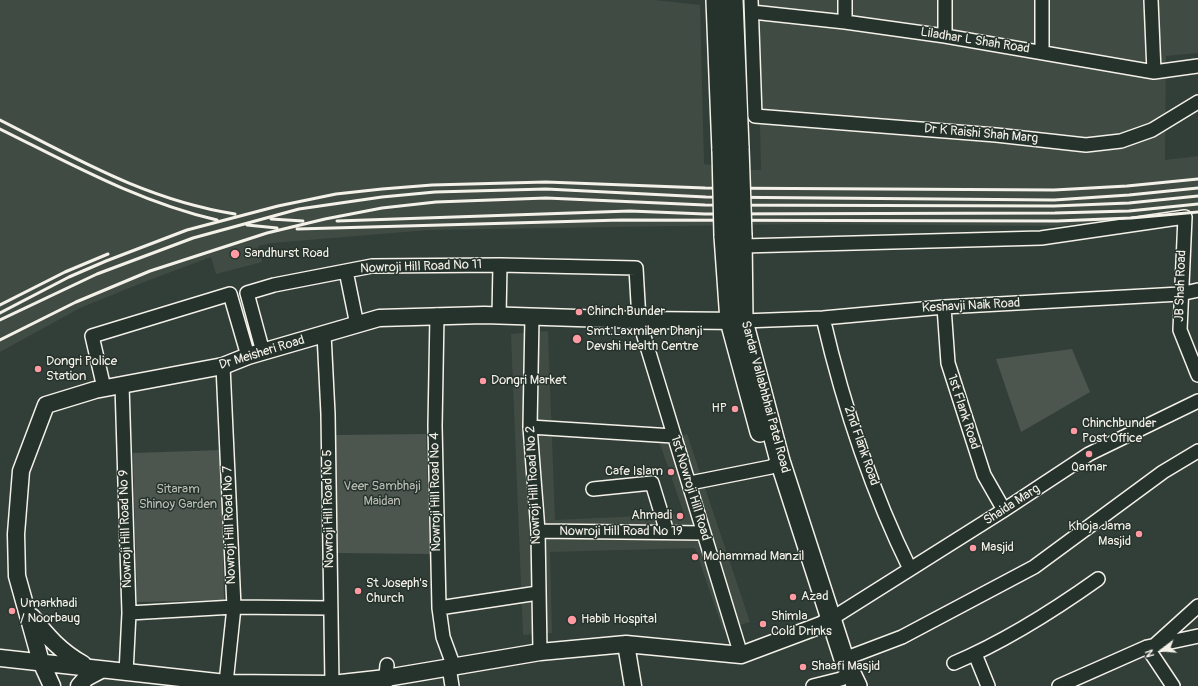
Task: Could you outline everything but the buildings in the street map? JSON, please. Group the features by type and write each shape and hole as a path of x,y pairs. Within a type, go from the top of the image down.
{"main road":[{"name":"Sardar Vallabhbhai Patel Road","path":"716,0 730,149 736,239 737,321 776,464 826,622 847,677"},
{"name":"Sardar Vallabhbhai Patel Road","path":"730,149 733,0"}],"street":[{"path":"845,0 845,22"},
{"path":"945,0 945,36"},
{"path":"1042,0 1042,52"},
{"path":"1151,0 1154,72"},
{"name":"Liladhar L Shah Road","path":"751,6 845,22 945,36 1154,72 1198,66"},
{"name":"Dr K Raishi Shah Marg","path":"751,6 755,116 996,135 1086,144 1121,141 1152,130 1198,102"},
{"name":"JB Shah Road","path":"736,239 1041,238 1184,217 1180,294 1180,330 1198,375"},
{"path":"499,316 500,265"},
{"name":"Nowroji Hill Road No 11","path":"256,354 247,293 274,285 372,266 500,265 636,268"},
{"name":"1st Nowroji Hill Road","path":"636,268 639,320 673,436 690,483 741,655"},
{"path":"346,271 357,325"},
{"name":"Keshavji Naik Road","path":"737,321 823,318 944,307 1180,294 1198,290"},
{"path":"104,388 92,336 230,294 256,354"},
{"name":"1st Flank Road","path":"944,307 948,363 982,469 1004,510"},
{"name":"Nowroji Hill Road No 4","path":"437,316 435,426 439,608 443,637 451,667 452,686"},
{"name":"Dr Meisheri Road","path":"52,686 41,662 17,576 16,534 21,471 46,405 104,388 224,366 256,354 379,318 499,316 737,321"},
{"name":"Nowroji Hill Road No 2","path":"532,317 530,427 538,532 540,652"},
{"name":"2nd Flank Road","path":"823,318 836,376 888,524 910,569"},
{"name":"Nowroji Hill Road No 5","path":"324,334 328,414 332,684"},
{"name":"Nowroji Hill Road No 7","path":"224,366 234,607 226,683"},
{"name":"Nowroji Hill Road No 9","path":"122,385 129,613 126,673"},
{"name":"Shaida Marg","path":"826,622 1004,510 1089,454 1198,402"},
{"path":"530,427 673,436"},
{"path":"813,686 847,677 902,637 1034,567 1163,472 1198,451"},
{"path":"690,483 776,464"},
{"path":"592,489 652,483 667,532"},
{"name":"Nowroji Hill Road No 19","path":"538,532 704,533"},
{"path":"954,663 975,654 1046,616 1098,579"},
{"path":"439,608 538,593"},
{"path":"1059,686 1088,680 1152,645 1198,606"},
{"path":"129,613 234,607 330,608"},
{"path":"27,610 67,656 95,669"},
{"path":"0,658 226,683 255,685 332,684 451,667 540,652 626,644 741,655 826,622"},
{"path":"1152,645 1198,636"},
{"path":"626,644 633,686"},
{"path":"1152,645 1173,686"},
{"path":"975,654 988,686"},
{"path":"79,686 95,669"}],"shaded area":[{"path":"0,0 655,0 700,5 704,164 761,170 757,0 1198,0 1198,53 1166,56 1165,160 1198,156 1198,210 1059,226 802,224 429,230 272,243 258,246 262,262 216,274 211,257 80,308 0,352"},
{"path":"548,331 555,520 684,514 659,441 687,434 750,622 723,630 695,548 550,552 552,633 523,635 511,334"}],"green space":[{"path":"1072,349 1090,392 1021,432 996,359"},
{"name":"Veer Sambhaji Maidan","path":"426,434 430,554 338,553 335,435"},
{"name":"Sitaram Shinoy Garden","path":"221,450 224,600 137,602 133,453"}],"railway":[{"path":"0,120 86,164 143,189 203,208 235,214"},
{"path":"0,129 133,193 160,203 217,220"},
{"path":"0,313 69,277 187,230 278,206 336,194 432,185 546,182 705,188 1054,190 1127,186 1198,179"},
{"path":"0,320 97,274 193,238 299,209 382,197 435,192 546,189 706,197 1054,200 1129,195 1198,188"},
{"path":"0,340 76,302 150,271 267,233 325,219 382,208 436,202 546,198 705,205 1054,206 1129,203 1198,196"},
{"path":"337,221 630,211 705,214 1055,213 1129,211 1198,204"},
{"path":"297,229 621,220 1057,221 1131,218 1198,212"},
{"path":"271,219 303,221"},
{"path":"247,225 277,228"},
{"path":"0,305 65,272 108,254"}],"place":[{"name":"Sandhurst Road","path":"235,254"},
{"name":"Chinch Bunder","path":"579,312"},
{"name":"Smt.Laxmiben Dhanji Devshi Health Centre","path":"577,339"},
{"name":"Dongri Police Station","path":"38,369"},
{"name":"Dongri Market","path":"483,381"},
{"name":"HP","path":"735,409"},
{"name":"Chinchbunder Post Office","path":"1074,431"},
{"name":"Qamar","path":"1089,454"},
{"name":"Cafe Islam","path":"671,472"},
{"name":"Ahmadi","path":"680,516"},
{"name":"Khoja Jama Masjid","path":"1139,534"},
{"name":"Masjid","path":"973,548"},
{"name":"Mohammad Manzil","path":"695,557"},
{"name":"St Joseph's Church","path":"358,591"},
{"name":"Azad","path":"793,597"},
{"name":"Umarkhadi / Noorbaug","path":"12,611"},
{"name":"Habib Hospital","path":"572,620"},
{"name":"Shimla Cold Drinks","path":"763,624"},
{"name":"Shaafi Masjid","path":"803,667"}]}
